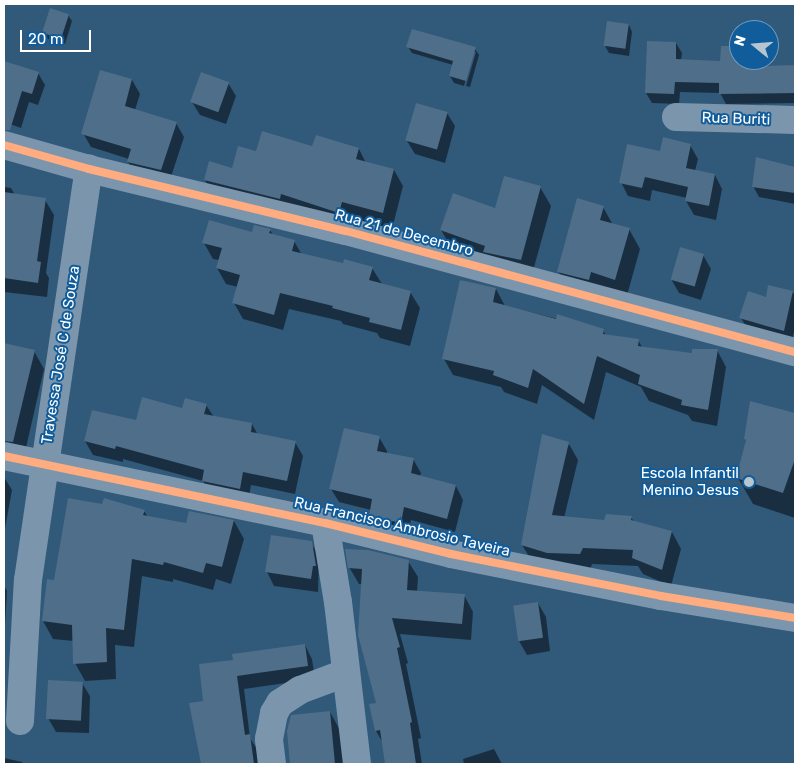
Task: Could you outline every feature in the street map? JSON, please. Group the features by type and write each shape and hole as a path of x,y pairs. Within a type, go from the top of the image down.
{"street":[{"name":"Rua Buriti","path":"676,117 795,120"},
{"name":"Rua 21 de Decembro","path":"4,145 88,169 346,231 795,352"},
{"name":"Travessa José C de Souza","path":"20,721 28,580 43,465 68,317 88,169"},
{"name":"Rua Francisco Ambrosio Taveira","path":"4,456 325,523 451,554 652,595 795,618"},
{"path":"325,523 338,602 345,673 358,764"},
{"path":"272,764 270,739 274,713 280,703 300,690 345,673"}],"building":[{"path":"50,8 69,14 61,39 42,33"},
{"path":"607,21 629,24 625,49 604,46"},
{"path":"412,29 476,47 466,81 449,76 453,61 406,47"},
{"path":"647,41 676,42 676,59 720,61 721,46 729,46 729,70 779,70 779,65 795,65 795,93 719,94 719,83 675,82 674,94 645,93"},
{"path":"4,61 39,72 32,94 22,91 10,130 4,130"},
{"path":"100,70 132,79 125,106 177,122 161,170 127,162 131,149 81,134"},
{"path":"201,72 229,82 218,112 190,102"},
{"path":"416,103 448,112 437,150 405,140"},
{"path":"262,131 312,146 316,135 359,148 356,159 394,169 383,213 342,202 339,213 281,194 280,199 204,180 209,161 232,168 238,146 256,151"},
{"path":"663,137 691,144 686,168 715,174 709,206 685,201 688,187 645,177 642,188 619,183 627,144 660,151"},
{"path":"756,157 795,167 795,193 752,187"},
{"path":"504,176 541,186 521,260 483,252 485,246 440,230 453,193 495,208"},
{"path":"4,192 46,198 37,261 41,262 38,283 4,278"},
{"path":"577,198 604,206 600,220 630,228 615,280 591,272 589,280 557,272"},
{"path":"209,220 252,232 254,225 271,229 269,233 295,240 292,251 343,263 344,259 373,267 369,280 411,291 401,330 369,322 370,318 332,308 333,306 280,293 274,315 232,303 240,275 216,268 222,248 202,243"},
{"path":"680,247 704,254 695,287 671,280"},
{"path":"460,280 496,288 493,302 556,319 557,314 604,329 603,334 639,339 638,346 692,353 692,349 718,349 708,410 681,405 682,400 638,384 640,375 597,356 584,404 533,369 528,388 493,375 494,371 442,359"},
{"path":"768,285 793,291 784,331 739,318 748,291 766,297"},
{"path":"4,343 35,350 13,442 4,441"},
{"path":"142,397 182,408 185,398 207,404 204,414 252,423 251,432 296,441 287,481 243,472 240,489 202,481 204,470 116,446 115,449 84,441 92,410 136,420"},
{"path":"750,401 795,413 795,459 783,493 736,478 746,440 744,439"},
{"path":"344,428 380,436 377,451 414,458 411,473 456,485 447,519 404,507 401,523 369,516 372,499 329,489"},
{"path":"542,434 569,442 552,515 604,520 606,514 632,516 631,520 672,531 662,570 632,558 633,550 583,548 580,554 547,553 521,545"},
{"path":"68,498 102,504 104,498 145,510 143,515 186,523 189,511 234,520 222,567 206,563 203,573 164,562 163,565 132,559 124,630 106,628 107,662 73,664 72,625 42,621 47,579 54,580"},
{"path":"271,535 312,541 316,566 313,566 311,579 265,572"},
{"path":"345,549 368,550 409,560 407,590 465,594 462,624 392,618 400,647 397,648 412,722 410,723 416,764 385,764 380,730 375,731 369,704 376,703 358,635 362,569 348,568"},
{"path":"538,602 543,638 518,641 513,605"},
{"path":"305,644 308,666 237,676 245,735 250,734 254,764 201,764 189,703 203,701 199,664 233,660 232,654"},
{"path":"48,680 83,682 81,721 46,719"},
{"path":"330,711 335,764 290,764 287,731 291,715"}],"cycle path":[{"path":"4,145 89,169 346,231 795,352"},
{"path":"4,456 325,523 451,554 661,596 795,618"}],"place":[{"name":"Escola Infantil Menino Jesus","path":"749,482"}]}
